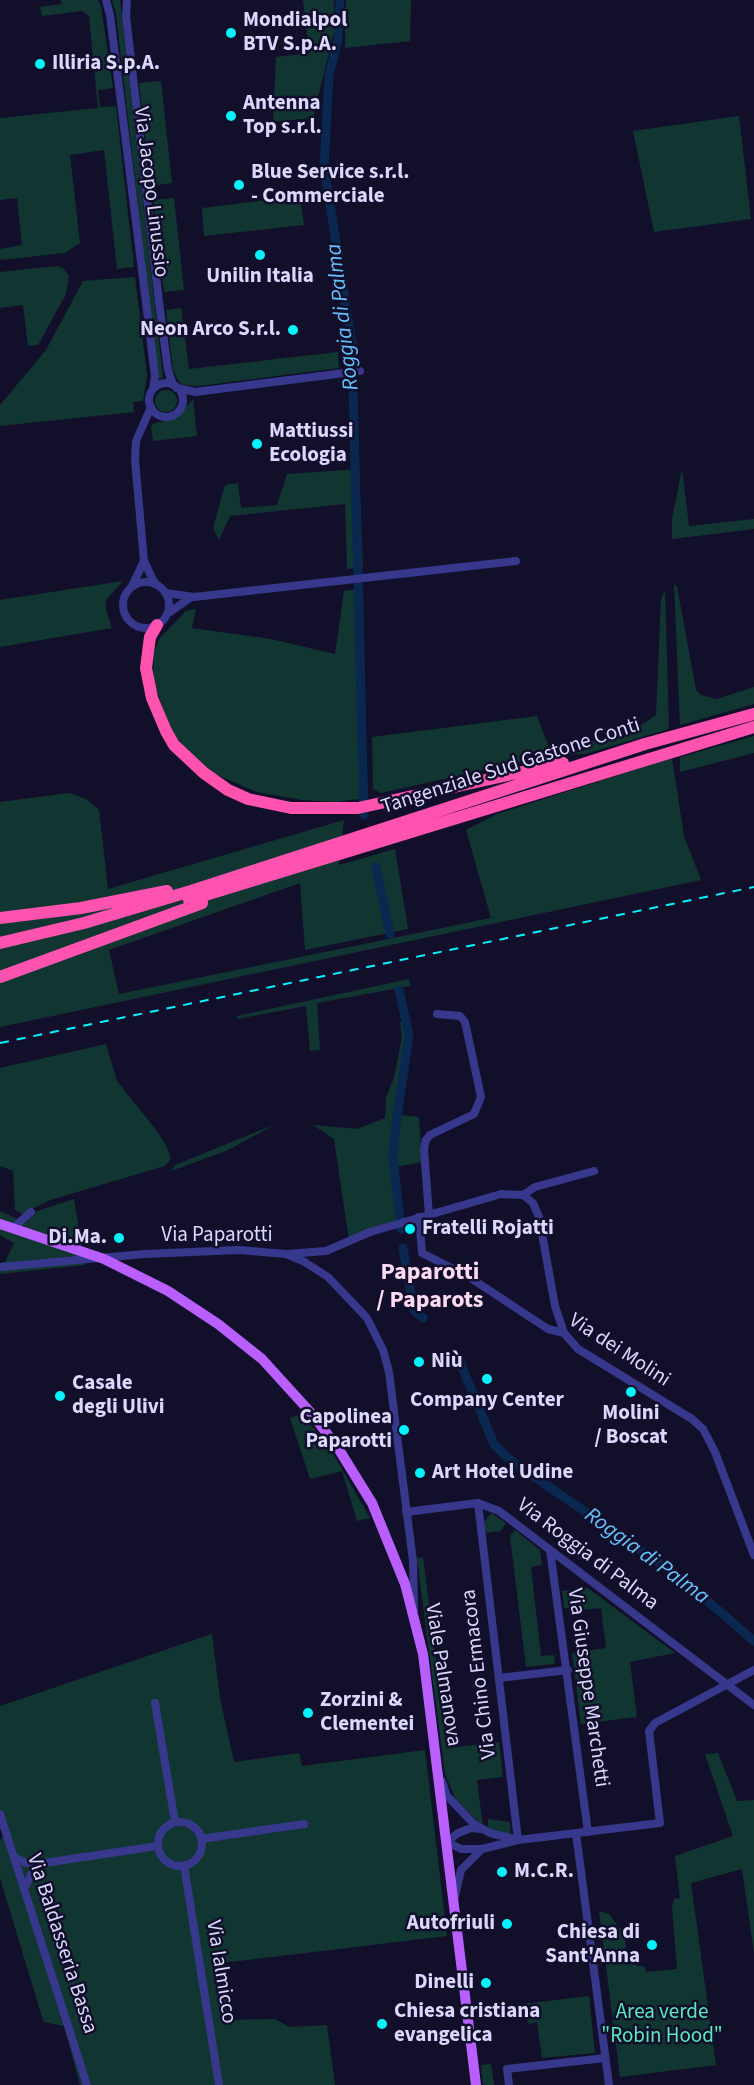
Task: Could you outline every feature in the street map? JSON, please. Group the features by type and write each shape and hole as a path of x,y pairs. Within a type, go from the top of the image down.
{"highway":[{"path":"158,625 150,637 146,651 148,683 166,730 187,759 228,790 248,799 291,808 333,810 363,808 645,744"},
{"name":"Tangenziale Sud Gastone Conti","path":"280,860 645,744 754,714"},
{"name":"Tangenziale Sud Gastone Conti","path":"327,859 644,759 754,728"},
{"path":"0,951 84,931 327,859"},
{"path":"0,977 88,942 327,859"},
{"path":"0,918 81,908 171,890 280,860"},
{"path":"0,943 84,923 280,860"}],"main road":[{"name":"Viale Palmanova","path":"0,1224 104,1259 168,1291 218,1323 262,1359 297,1395 338,1448 372,1503 396,1557 414,1611 423,1654 476,2085"}],"street":[{"name":"Via Jacopo Linussio","path":"106,0 110,15 155,376 149,398 151,407 136,441 135,460 144,561 155,584 166,593"},
{"name":"Via Jacopo Linussio","path":"127,0 127,26 168,370 182,401"},
{"path":"153,389 163,384 195,392 355,371"},
{"path":"141,429 150,422 176,414 182,401 195,392"},
{"path":"151,407 157,414 166,417"},
{"path":"144,561 132,586 123,598 124,614 135,626 143,628 158,625 167,614 194,597"},
{"path":"167,614 166,593 194,597 516,561"},
{"path":"132,586 140,582 155,584"},
{"path":"429,1215 424,1149 426,1140 430,1135 474,1114 481,1097 464,1019 460,1016 437,1014"},
{"path":"523,1196 535,1187 594,1171"},
{"path":"286,1254 326,1251 400,1223 506,1192 523,1196 533,1203 539,1217 555,1306 564,1333"},
{"path":"13,1228 31,1212"},
{"name":"Via dei Molini","path":"419,1217 421,1250 424,1255 469,1277 548,1329 564,1333 578,1349 693,1419 703,1429 715,1452 754,1556"},
{"name":"Via Paparotti","path":"0,1267 239,1250 286,1254 315,1268 340,1288 367,1318 378,1338 389,1372 414,1572 414,1611"},
{"path":"406,1512 478,1503"},
{"name":"Via Roggia di Palma","path":"478,1503 500,1511 754,1705"},
{"name":"Via Chino Ermacora","path":"478,1503 518,1840"},
{"name":"Via Giuseppe Marchetti","path":"550,1550 568,1670 588,1832"},
{"path":"499,1678 568,1670"},
{"path":"483,1829 464,1830 447,1842 461,1849 482,1849 518,1840 660,1823 649,1731 655,1724 754,1671"},
{"path":"155,1703 175,1822"},
{"path":"437,1767 447,1796 474,1824 518,1840"},
{"name":"Via Baldasseria Bassa","path":"0,1815 87,2085"},
{"path":"175,1822 189,1824 199,1833 201,1839 202,1846 196,1858 184,1865 170,1864 159,1853 160,1833 175,1822"},
{"path":"201,1839 304,1824"},
{"path":"576,1833 609,2085"},
{"path":"14,1857 26,1863 44,1863 158,1846"},
{"path":"454,1903 461,1870 482,1849"},
{"path":"24,1890 32,1873 44,1863"},
{"name":"Via Ialmicco","path":"184,1865 219,2085"},
{"path":"509,2085 507,2069 605,2058"}],"green space":[{"path":"60,0 98,0 101,7 113,88 98,90 100,107 116,106 134,267 117,269 104,150 70,155 80,243 65,253 0,260 0,249 22,245 17,198 0,200 0,118 98,108 89,16 82,11 42,16 40,7 62,4"},
{"path":"112,0 120,0 163,378 158,379 116,14"},
{"path":"303,0 334,0 334,32 313,118 273,122 276,57 309,53"},
{"path":"346,0 411,0 410,41 345,48"},
{"path":"161,81 172,183 151,186 139,83"},
{"path":"739,116 751,219 654,232 633,131"},
{"path":"300,196 304,225 204,236 202,208"},
{"path":"174,198 184,290 164,292 153,200"},
{"path":"57,266 63,268 69,276 66,294 38,345 28,346 23,305 0,308 0,272"},
{"path":"135,277 147,375 143,401 133,402 134,412 0,426 0,405 46,350 83,281"},
{"path":"181,308 189,369 338,352 339,368 199,386 183,385 173,370 166,310"},
{"path":"166,390 174,393 177,401 174,409 166,412 158,409 155,401 158,393"},
{"path":"193,399 197,436 153,441 151,427 153,424 177,417"},
{"path":"359,469 363,567 347,569 345,504 230,516 219,540 213,528 225,485 238,483 241,508 277,505 287,474"},
{"path":"682,469 689,526 754,519 754,529 672,539 672,519"},
{"path":"123,581 106,600 106,610 112,628 0,647 0,600"},
{"path":"674,584 677,587 696,690 701,695 717,699 754,687 754,704 680,725"},
{"path":"363,588 367,798 336,802 302,800 257,792 215,774 182,745 170,728 153,681 154,654 159,639 186,611 196,609 192,628 271,639 335,654 344,591"},
{"path":"665,590 669,729 585,754 552,755 643,724 656,715 661,599"},
{"path":"537,716 552,755 381,793 373,789 372,737"},
{"path":"754,736 754,753 680,772 680,757"},
{"path":"672,758 684,836 701,880 0,1027 0,802 69,793 86,799 99,810 108,889 344,820 339,865 395,849 408,929 305,950 300,883 109,950 119,994 491,918 466,830 497,814"},
{"path":"409,979 410,986 317,1003 320,1050 310,1051 306,1006 237,1019 237,1016"},
{"path":"404,1021 407,1035 392,1139 398,1220 349,1240 334,1139 313,1125 357,1129 385,1118 386,1098 394,1078 402,1037 400,1022"},
{"path":"106,1044 117,1081 153,1126 166,1145 171,1159 165,1166 50,1200 22,1214 15,1210 13,1171 0,1166 0,1068"},
{"path":"401,1115 419,1117 422,1162 396,1167"},
{"path":"276,1124 228,1150 171,1171 175,1165"},
{"path":"74,1199 85,1265 0,1274 0,1263 5,1262 14,1243 0,1235 0,1211 26,1223 37,1211"},
{"path":"302,1414 331,1450 370,1518 357,1521 342,1471 310,1479 290,1418"},
{"path":"491,1513 506,1523 501,1531 484,1533 483,1524"},
{"path":"515,1530 540,1550 542,1565 531,1567 541,1656 554,1655 555,1664 526,1667 510,1536"},
{"path":"423,1557 447,1748 499,1742 503,1777 477,1780 483,1826 456,1800 445,1774 417,1558"},
{"path":"588,1588 675,1653 630,1662 637,1717 581,1724 572,1653 606,1648 601,1608 571,1611 570,1608 564,1608 562,1591"},
{"path":"212,1634 220,1698 234,1762 299,1753 302,1766 425,1750 447,1936 222,1963 228,2020 275,2019 289,2027 327,2025 335,2085 80,2085 64,2026 44,2022 42,2017 0,1878 0,1841 3,1836 0,1828 0,1706"},
{"name":"Area verde \"Robin Hood\"","path":"718,1753 737,1801 754,1800 754,1953 742,1869 691,1883 716,2065 620,2077 599,1911 609,1914 619,1928 631,1931 632,1939 625,1940 627,1956 634,1956 636,1966 644,1966 646,1972 677,1969 672,1907 674,1899 680,1898 675,1856 733,1836 705,1754"},
{"path":"488,1819 510,1822 511,1835 488,1829"},
{"path":"589,1996 595,2053 542,2058 537,2022 529,2024 522,2004"},
{"path":"491,2064 494,2085 483,2085 481,2065"}],"waterway":[{"name":"Roggia di Palma","path":"340,0 338,39 329,75 324,166 352,346 364,815"},
{"name":"Roggia di Palma","path":"376,867 390,934"},
{"name":"Roggia di Palma","path":"399,990 409,1035 393,1157 401,1229"},
{"name":"Roggia di Palma","path":"403,1248 414,1310 423,1318"},
{"name":"Roggia di Palma","path":"459,1360 494,1444 509,1459 682,1579 754,1641"}],"railway":[{"path":"0,1043 754,887"}],"place":[{"name":"Mondialpol BTV S.p.A.","path":"231,33"},
{"name":"Illiria S.p.A.","path":"40,64"},
{"name":"Antenna Top s.r.l.","path":"231,116"},
{"name":"Blue Service s.r.l. - Commerciale","path":"239,185"},
{"name":"Unilin Italia","path":"260,255"},
{"name":"Neon Arco S.r.l.","path":"293,330"},
{"name":"Mattiussi Ecologia","path":"257,444"},
{"name":"Fratelli Rojatti","path":"410,1229"},
{"name":"Di.Ma.","path":"119,1238"},
{"name":"Niù","path":"419,1362"},
{"name":"Company Center","path":"487,1379"},
{"name":"Molini / Boscat","path":"631,1392"},
{"name":"Casale degli Ulivi","path":"60,1396"},
{"name":"Capolinea Paparotti","path":"404,1430"},
{"name":"Art Hotel Udine","path":"420,1473"},
{"name":"Zorzini & Clementei","path":"308,1713"},
{"name":"M.C.R.","path":"502,1872"},
{"name":"Autofriuli","path":"507,1924"},
{"name":"Chiesa di Sant'Anna","path":"652,1945"},
{"name":"Dinelli","path":"486,1983"},
{"name":"Chiesa cristiana evangelica","path":"382,2024"}],"district":[{"name":"Paparotti / Paparots","path":"430,1288"}]}
